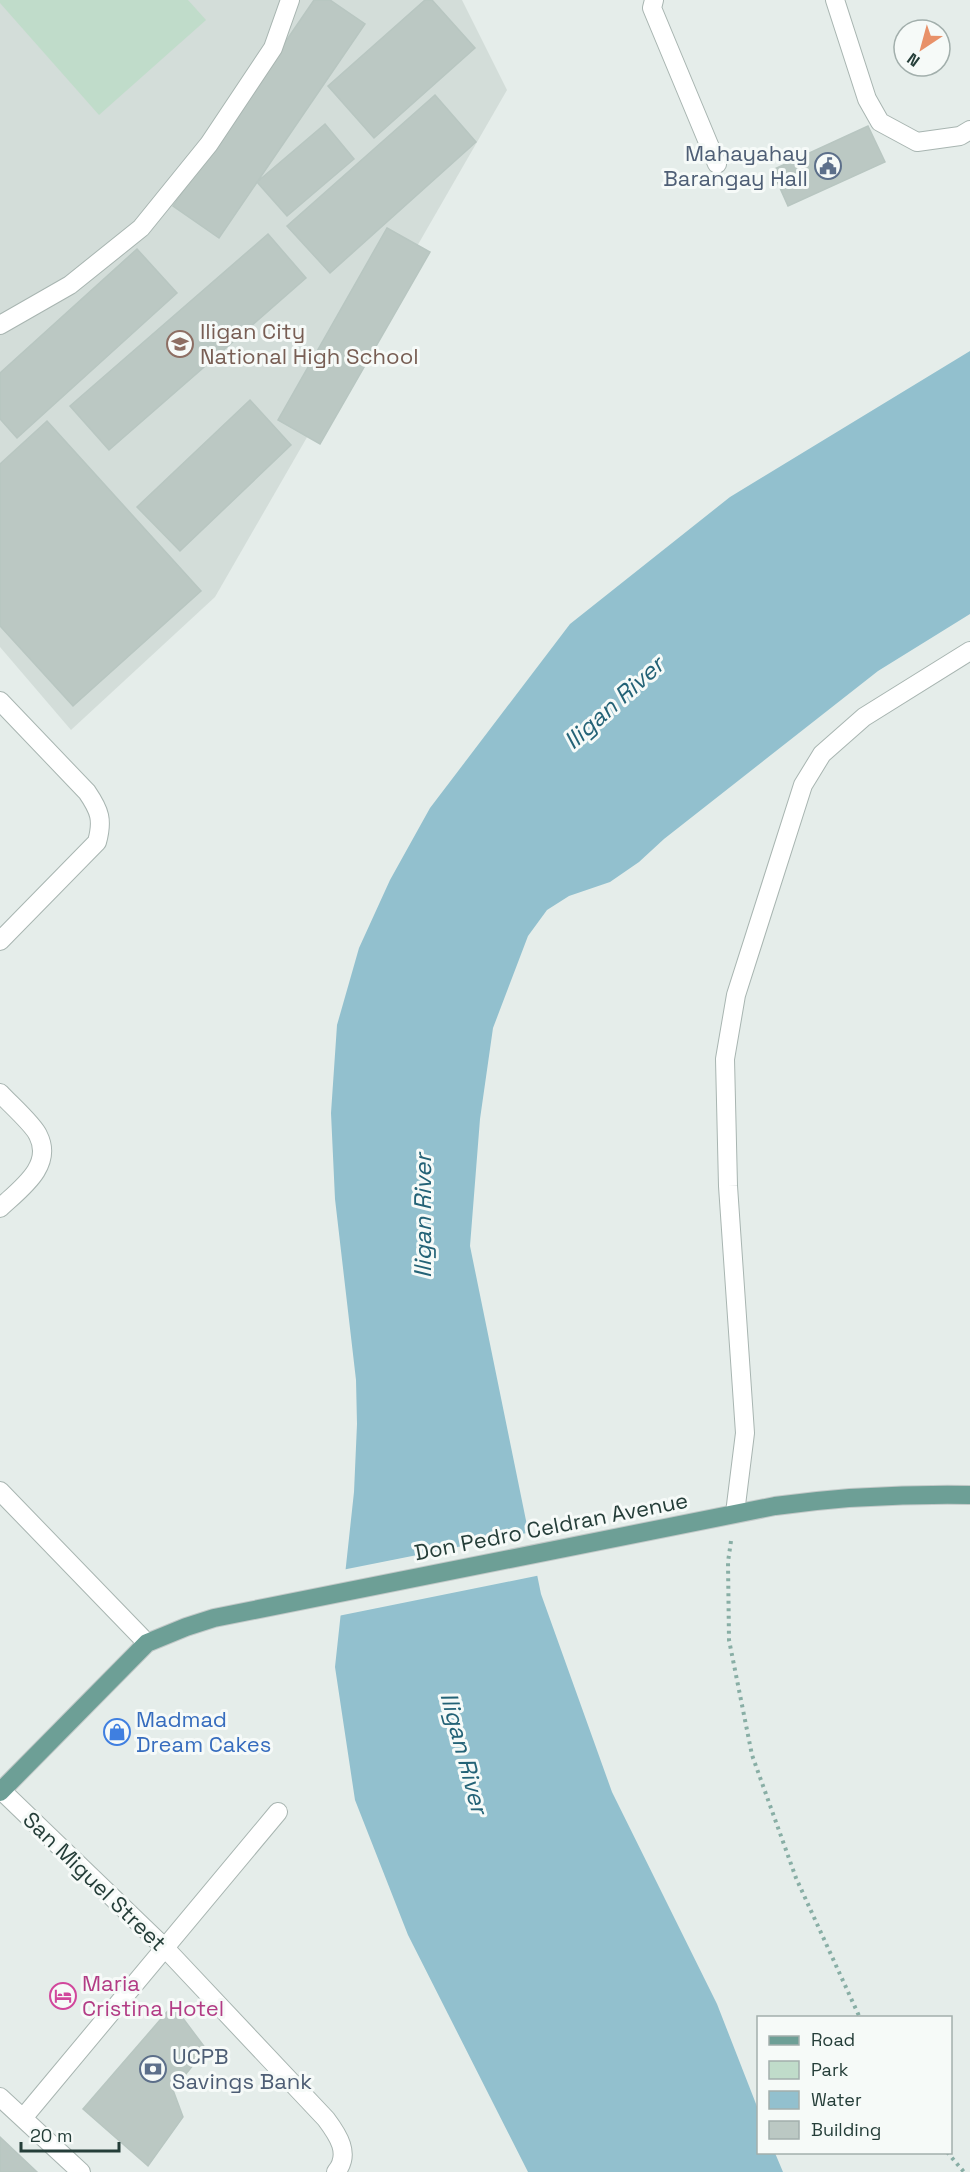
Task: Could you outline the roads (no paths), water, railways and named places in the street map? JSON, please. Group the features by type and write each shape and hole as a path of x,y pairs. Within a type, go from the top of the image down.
{"main road":[{"name":"Don Pedro Celdran Avenue","path":"147,1643 186,1626 214,1618 735,1513 829,1499 899,1494 970,1496"},
{"path":"0,1790 147,1643"}],"street":[{"path":"0,325 70,285 141,228 209,144 273,48 290,0"},
{"path":"654,0 651,8 717,164"},
{"path":"835,0 867,99 879,122 917,142 960,136 970,130"},
{"path":"735,1513 745,1433 728,1186 725,1059 736,995 803,785 822,754 864,717 970,651"},
{"path":"0,941 97,842 101,827 97,808 87,792 1,703"},
{"path":"0,1093 38,1134 43,1155 37,1170 0,1208"},
{"path":"0,1491 147,1643"},
{"name":"San Miguel Street","path":"0,1790 165,1948 326,2119 339,2136 344,2152 338,2169"},
{"path":"23,2118 278,1812"},
{"path":"0,2097 81,2172"}],"water":[{"name":"Iligan River","path":"970,351 970,614 878,671 664,839 639,862 610,882 569,896 547,910 528,936 493,1028 480,1119 470,1246 541,1594 612,1792 717,2004 757,2106 757,2154 775,2154 783,2172 528,2172 408,1935 355,1800 335,1667 354,1492 357,1424 356,1380 335,1199 331,1113 337,1025 359,948 390,880 430,808 570,624 730,497"}],"place":[{"name":"Mahayahay Barangay Hall","path":"828,166"},
{"name":"Iligan City National High School","path":"180,344"},
{"name":"Madmad Dream Cakes","path":"117,1732"},
{"name":"Maria Cristina Hotel","path":"63,1996"},
{"name":"UCPB Savings Bank","path":"153,2069"}]}
